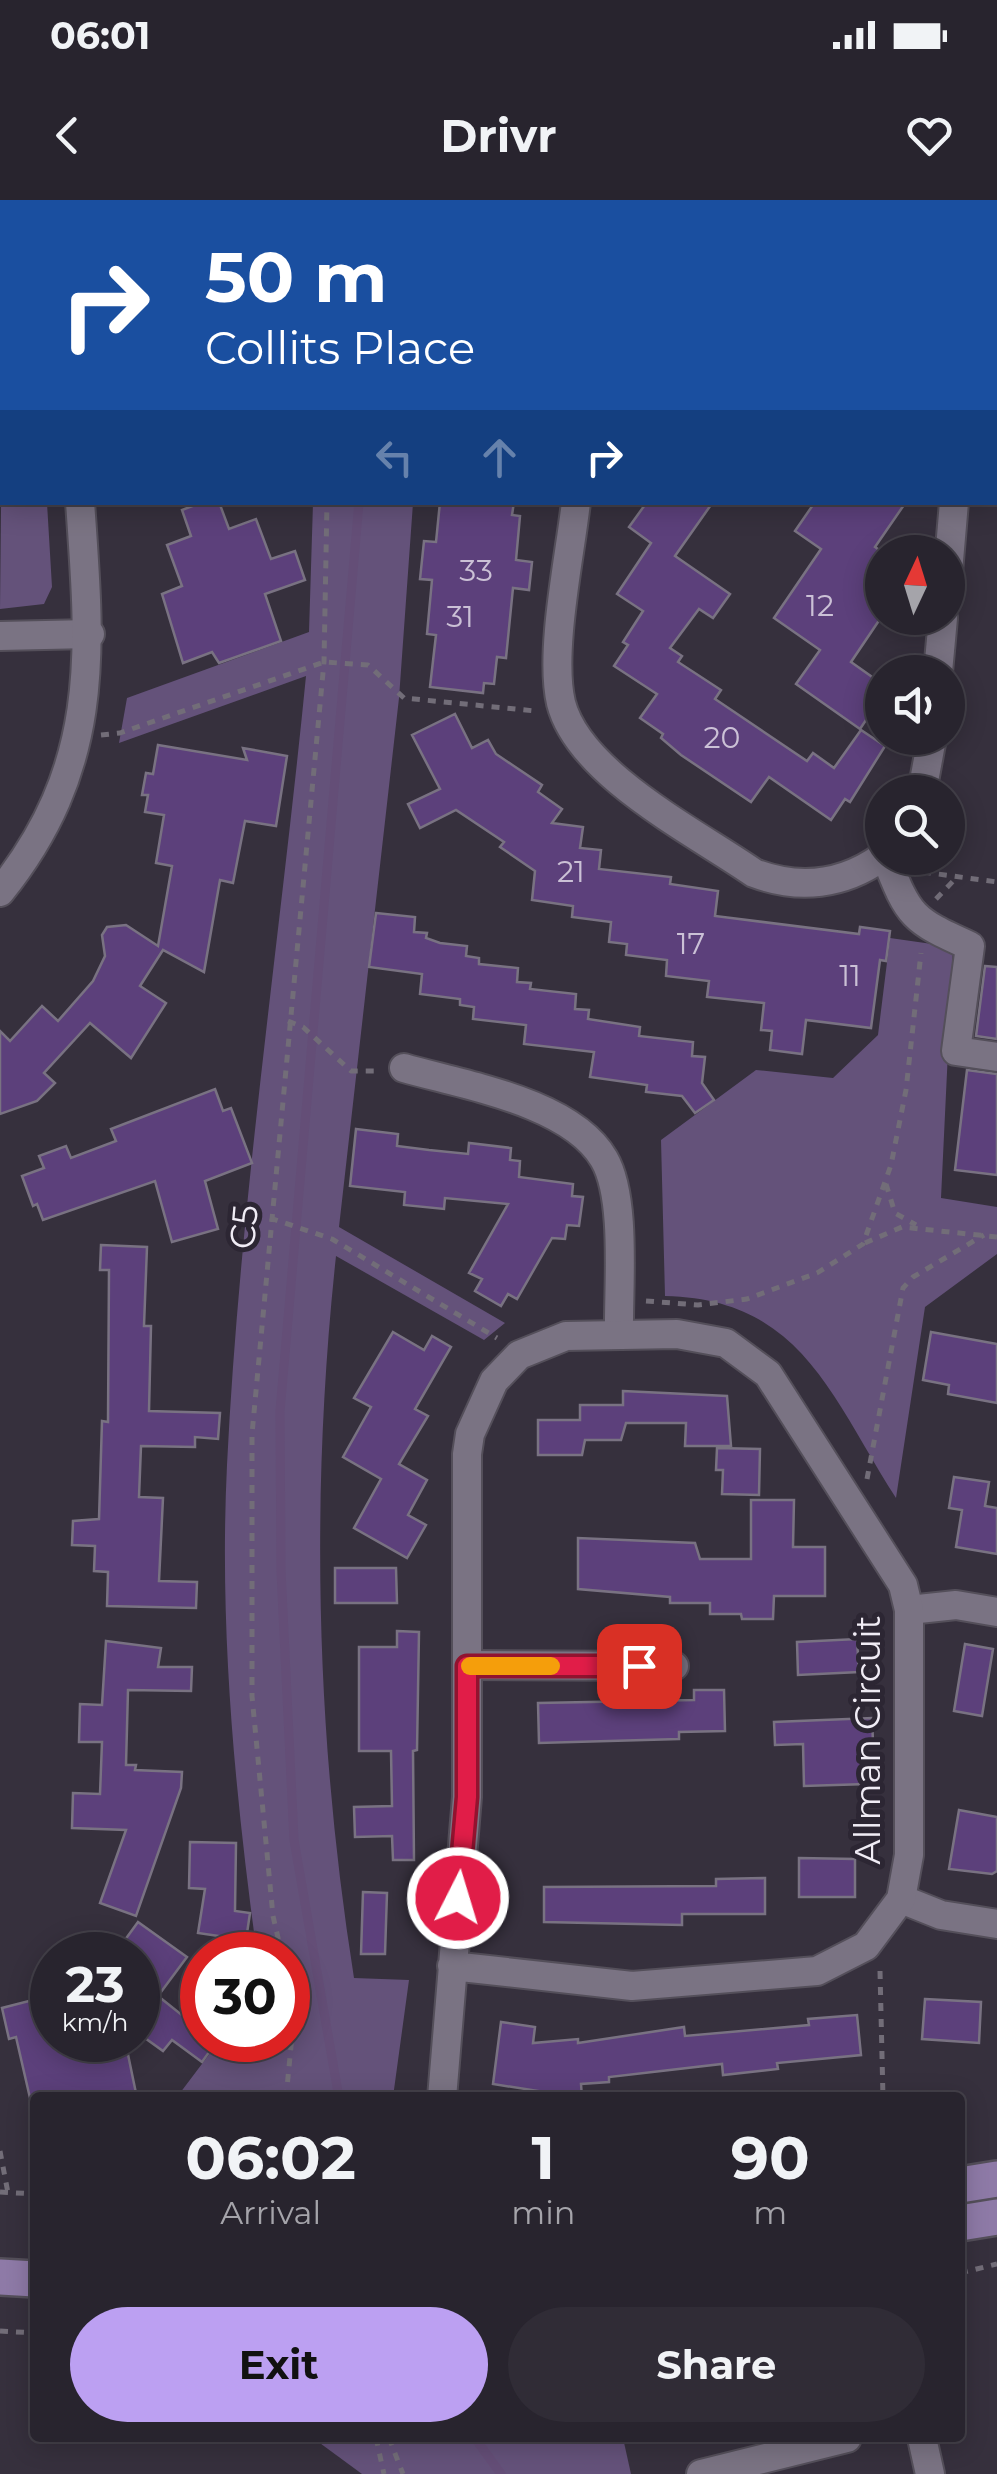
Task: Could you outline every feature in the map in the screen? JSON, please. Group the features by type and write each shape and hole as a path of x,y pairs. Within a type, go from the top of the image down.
{"main road":[{"path":"965,2184 997,2179"},
{"path":"965,2222 997,2217"},
{"path":"0,2277 30,2279"}],"street":[{"path":"0,892 38,838 64,784 78,736 90,634 80,505"},
{"path":"576,505 558,662 566,714 574,737 597,766 754,873 811,884 831,882 865,867"},
{"path":"951,535 954,505"},
{"path":"0,636 90,634"},
{"path":"892,875 902,898 924,918 970,946 956,1052 997,1057"},
{"path":"404,1068 529,1104 580,1131 605,1160 616,1199 619,1335"},
{"name":"Allman Circuit","path":"442,2092 452,1966 467,1797 470,1434 494,1381 516,1358 550,1339 619,1335 710,1337 756,1361 892,1563 909,1610 910,1855 901,1899 879,1932 850,1957 818,1971 669,1983 597,1984 452,1966"},
{"path":"909,1610 956,1606 997,1612"},
{"path":"467,1666 674,1666"},
{"path":"901,1899 940,1915 997,1924"},
{"path":"701,2474 831,2442"},
{"path":"923,2442 930,2474"}],"path":[{"name":"C5","path":"276,1932 252,1696 252,1434 324,662 326,505"},
{"path":"78,736 120,733 324,662 368,665 404,698 566,714"},
{"path":"863,1244 885,1182 906,1090 924,918 923,875"},
{"path":"950,875 997,882"},
{"path":"924,918 959,876"},
{"path":"288,1021 303,1027 350,1071 404,1068"},
{"path":"885,1182 895,1213 919,1226"},
{"path":"270,1218 332,1239 494,1335 516,1358"},
{"path":"618,1300 698,1304 748,1300 817,1273 885,1231 919,1226 997,1237"},
{"path":"850,1498 865,1488 903,1288 913,1276 984,1235"},
{"path":"879,1932 883,2092"},
{"path":"287,2092 290,2062"},
{"path":"0,2151 8,2193"},
{"path":"0,2192 30,2194"},
{"path":"965,2273 997,2264"},
{"path":"0,2331 30,2333"},
{"path":"377,2442 384,2474"},
{"path":"390,2442 403,2474"}],"shaded area":[{"path":"1,505 47,505 52,587 44,604 0,609"},
{"path":"313,505 413,505 399,698 339,1227 505,1323 484,1340 336,1256 322,1437 320,1528 325,1708 341,1888 354,1978 409,1980 394,2092 181,2092 203,2062 310,2062 310,1932 254,1932 236,1772 225,1588 227,1465 241,1267 306,676 119,743 127,698 309,632"},
{"path":"890,938 953,947 941,1198 997,1207 997,1254 925,1307 896,1498 830,1390 808,1360 781,1335 750,1315 712,1301 665,1296 661,1140 756,1070 833,1078 878,1035"},
{"path":"318,2442 624,2442 631,2474 362,2474"}],"building":[{"path":"195,505 220,505 229,529 256,519 271,559 295,551 305,580 265,594 281,641 219,663 212,652 183,663 162,594 182,586 167,545 191,536 182,510"},
{"path":"440,505 514,505 512,515 520,516 516,560 532,562 529,590 513,588 506,658 497,657 494,684 484,683 483,693 430,687 436,635 427,634 432,580 420,579 424,541 436,542"},
{"path":"645,505 711,505 675,556 730,594 713,618 699,609 670,648 682,656 678,662 721,690 715,699 807,761 813,753 834,768 861,730 865,733 865,755 879,755 850,802 845,799 831,820 769,777 751,802 681,755 661,738 663,734 640,718 657,694 614,666 628,645 623,642 643,611 617,594 651,543 629,527"},
{"path":"813,505 904,505 883,535 865,535 865,635 869,635 851,662 865,672 865,722 860,729 796,684 820,650 774,618 821,549 795,531"},
{"path":"455,714 472,748 488,740 496,754 542,785 538,792 562,809 552,823 583,827 580,848 601,850 599,869 671,877 670,884 718,891 715,916 859,934 860,927 890,931 886,961 880,960 871,1028 806,1020 802,1054 770,1050 772,1031 761,1030 764,1003 707,997 709,981 666,976 667,960 626,955 627,944 609,942 611,922 572,917 573,906 532,900 535,871 500,847 504,842 456,810 420,828 408,804 440,789 412,735"},
{"path":"158,745 247,760 243,748 287,756 276,826 245,821 233,883 220,880 204,972 163,950 140,986 166,1003 131,1058 90,1023 44,1073 55,1083 37,1101 0,1114 0,1031 10,1041 42,1006 58,1021 93,981 105,956 102,935 107,927 126,925 158,946 172,866 156,863 164,815 145,812 148,795 142,795 146,773 153,774"},
{"path":"376,913 415,917 414,932 427,933 426,938 440,943 467,946 466,956 479,958 479,964 518,968 517,982 531,983 530,989 576,994 575,1009 589,1010 588,1019 640,1027 639,1036 693,1042 692,1056 705,1057 702,1083 714,1100 695,1113 682,1096 646,1092 647,1085 590,1077 594,1052 524,1044 526,1025 473,1019 474,1007 460,1005 460,999 420,994 422,974 369,967"},
{"path":"985,966 997,967 997,1039 976,1036"},
{"path":"967,1070 997,1074 997,1175 955,1170"},
{"path":"215,1089 223,1111 231,1108 252,1163 205,1181 218,1229 172,1242 155,1181 43,1220 37,1204 33,1206 22,1176 44,1168 39,1156 66,1146 71,1158 116,1141 111,1129"},
{"path":"356,1129 398,1134 397,1146 429,1150 468,1154 469,1143 511,1148 510,1160 520,1161 519,1177 573,1184 572,1196 583,1197 579,1226 567,1225 565,1239 552,1238 517,1299 508,1294 501,1306 475,1291 482,1279 469,1273 508,1204 445,1198 444,1209 404,1205 405,1192 350,1186"},
{"path":"101,1245 147,1247 144,1326 151,1326 149,1411 220,1413 218,1439 195,1437 195,1447 141,1446 139,1497 163,1498 159,1581 197,1582 196,1608 107,1606 108,1572 94,1571 95,1546 72,1545 73,1521 99,1519 102,1421 108,1422 109,1270 100,1270"},
{"path":"393,1332 424,1350 432,1336 451,1347 415,1409 428,1416 399,1464 427,1480 408,1515 426,1525 407,1558 354,1528 381,1479 343,1457 371,1407 354,1398"},
{"path":"931,1332 997,1344 997,1403 948,1394 949,1385 923,1380"},
{"path":"623,1391 727,1396 731,1446 685,1446 686,1423 626,1423 621,1440 585,1440 582,1455 538,1455 538,1420 580,1420 580,1405 623,1405"},
{"path":"717,1448 760,1449 759,1495 722,1494 723,1470 716,1470"},
{"path":"954,1477 989,1482 985,1506 997,1508 997,1554 956,1547 962,1510 949,1508"},
{"path":"751,1500 794,1500 793,1547 825,1547 825,1596 774,1596 773,1619 742,1619 741,1614 710,1614 710,1603 670,1603 670,1597 578,1589 578,1538 695,1543 700,1559 751,1559"},
{"path":"335,1568 396,1568 397,1603 335,1603"},
{"path":"397,1631 419,1632 417,1750 413,1751 414,1860 393,1860 392,1836 355,1837 354,1807 392,1806 391,1751 359,1751 359,1647 397,1647"},
{"path":"857,1639 859,1672 798,1675 797,1642"},
{"path":"106,1641 161,1648 158,1667 192,1667 191,1691 128,1690 126,1765 136,1765 135,1770 182,1772 181,1788 136,1916 100,1903 126,1830 72,1828 73,1793 100,1794 102,1742 79,1742 80,1704 102,1705"},
{"path":"965,1644 993,1649 982,1716 954,1711"},
{"path":"694,1690 724,1690 725,1731 679,1732 679,1739 539,1743 538,1703 694,1700"},
{"path":"872,1718 873,1742 866,1742 867,1784 804,1786 803,1744 775,1745 774,1722"},
{"path":"959,1810 997,1817 997,1871 992,1874 949,1869"},
{"path":"190,1842 236,1843 235,1911 250,1913 247,1932 198,1932 205,1889 189,1888"},
{"path":"799,1858 855,1859 855,1897 799,1897"},
{"path":"765,1878 765,1914 682,1914 682,1925 544,1922 544,1887 716,1886 716,1879"},
{"path":"363,1892 387,1893 385,1954 361,1954"},
{"path":"138,1922 152,1932 131,1932"},
{"path":"160,1938 180,1952 180,1966 160,1993"},
{"path":"160,1998 180,2014 180,2046 172,2040 163,2051"},
{"path":"925,1999 981,2002 979,2043 922,2039"},
{"path":"30,2001 30,2062 130,2062 136,2092 30,2092 30,2098 16,2037 9,2039 2,2008"},
{"path":"857,2015 861,2055 777,2063 778,2069 723,2075 722,2064 609,2077 609,2082 581,2084 582,2092 544,2092 493,2084 501,2022 535,2027 533,2043 578,2039 578,2043 684,2027 685,2036 809,2025 808,2019"}],"waterway":[{"path":"338,2092 294,1840 281,1571 280,1411 359,505"},
{"path":"478,2442 501,2474"}],"slow traffic":[{"path":"470,1666 551,1666"}],"route":[{"path":"458,1898 467,1797 467,1666 639,1666"}]}
